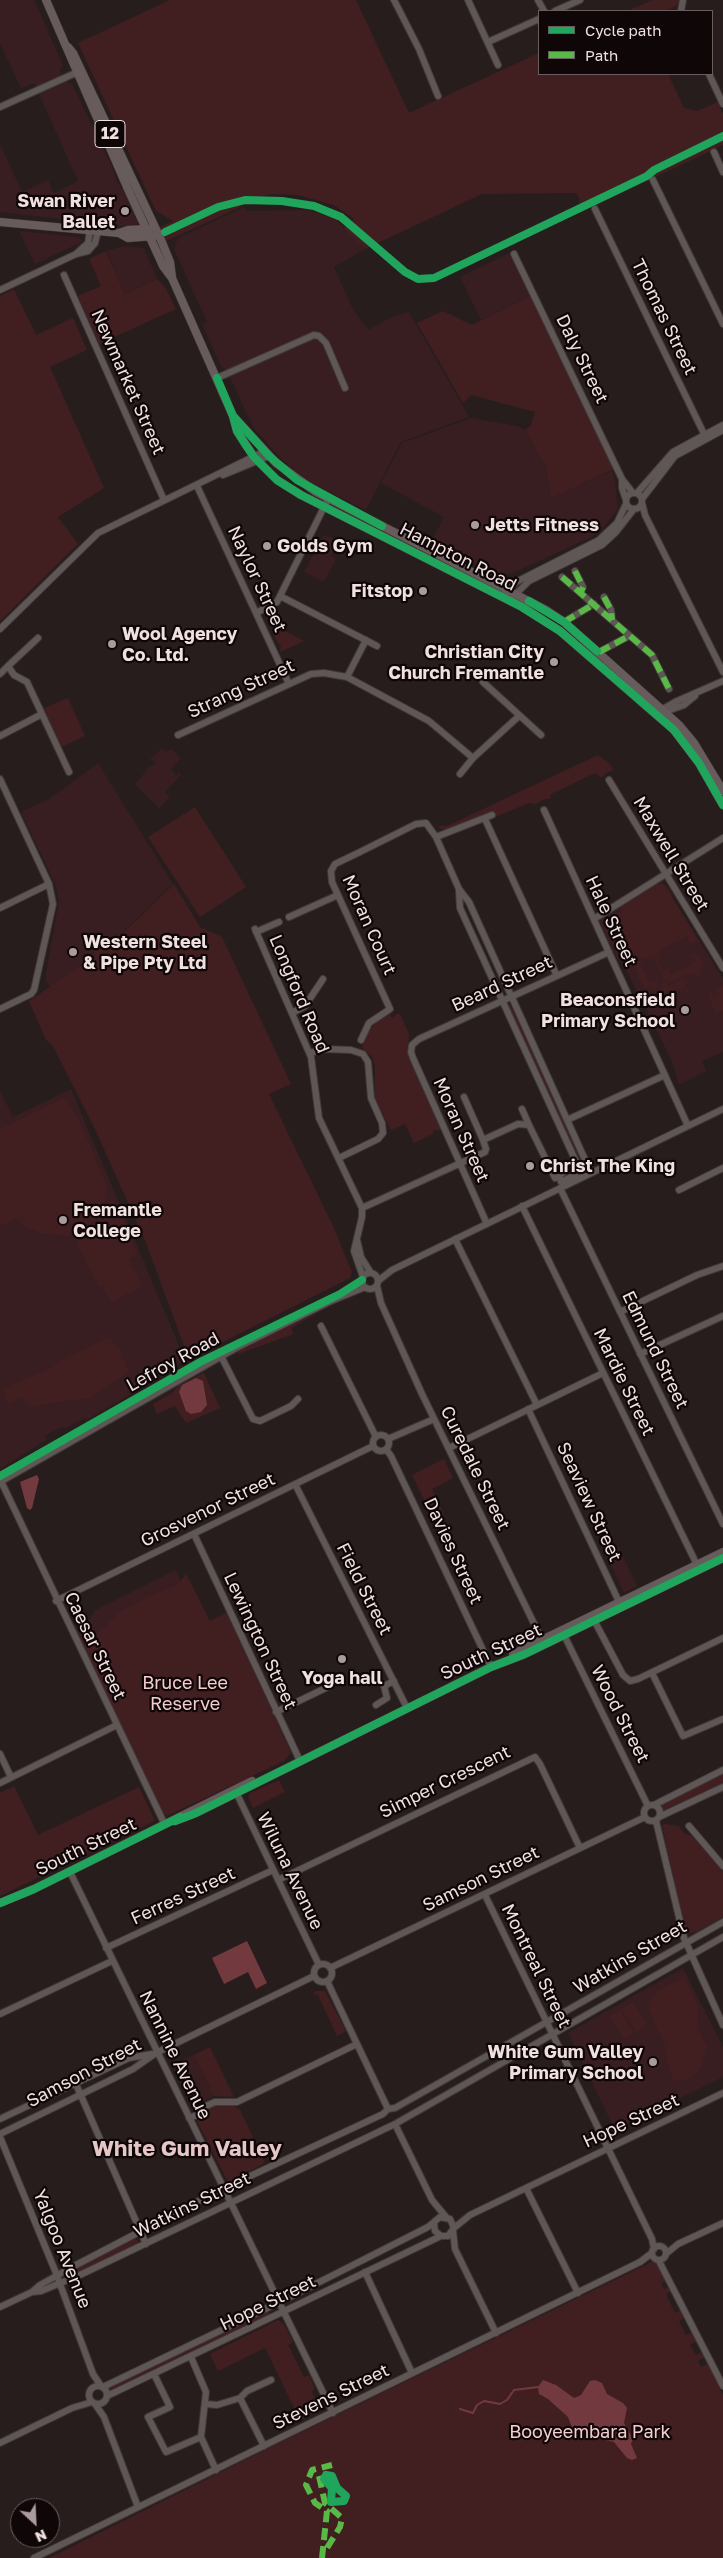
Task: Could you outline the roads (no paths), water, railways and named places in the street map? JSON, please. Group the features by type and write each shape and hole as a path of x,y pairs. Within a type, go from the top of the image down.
{"main road":[{"name":"12","path":"46,0 153,232"},
{"path":"0,222 119,233 128,238 153,232"},
{"name":"Hampton Road","path":"153,232 170,262 172,278 234,416 237,431 256,459 285,485 324,507 564,622 679,725 694,743 723,791"},
{"name":"Hampton Road","path":"234,416 267,454 297,480 328,499 509,595 560,631 655,712 665,713 686,742 723,805"},
{"name":"South Street","path":"0,1903 11,1900 175,1820 196,1814 235,1792 491,1667 525,1654 543,1642 698,1567 723,1552"},
{"name":"South Street","path":"698,1567 723,1558"},
{"name":"South Street","path":"543,1642 564,1635 620,1605"},
{"name":"South Street","path":"0,1909 11,1900"}],"street":[{"path":"394,0 419,49 438,96"},
{"path":"468,0 498,65"},
{"path":"557,10 580,0"},
{"path":"488,42 538,18"},
{"path":"0,107 79,72"},
{"path":"709,75 723,104"},
{"path":"714,152 723,172"},
{"path":"653,180 723,324"},
{"name":"Thomas Street","path":"595,209 705,436"},
{"path":"76,254 88,243 90,230"},
{"path":"0,290 91,248 98,231"},
{"name":"Daly Street","path":"514,254 622,479 642,501"},
{"name":"Newmarket Street","path":"64,275 164,500"},
{"path":"217,378 314,335 319,336 326,343 345,388"},
{"path":"509,595 529,581 602,545 636,509 675,456 723,425"},
{"path":"509,595 522,579 600,540 617,523 628,496 635,493 673,452 705,436 723,430"},
{"path":"0,629 92,537 116,522 267,454"},
{"name":"Daly Street","path":"622,479 622,488 626,502"},
{"name":"Naylor Street","path":"197,486 289,684"},
{"path":"256,613 271,607 280,596 328,499"},
{"path":"642,501 645,515 723,672"},
{"path":"626,502 645,515"},
{"path":"575,571 583,587 581,592"},
{"path":"562,577 652,655 669,689"},
{"path":"280,596 377,646"},
{"path":"604,597 611,610 612,620"},
{"path":"564,622 594,604"},
{"path":"599,652 629,636"},
{"path":"0,674 38,638"},
{"path":"347,677 366,640"},
{"path":"8,666 14,675 27,682 69,772"},
{"name":"Strang Street","path":"178,735 311,674 324,673 347,677 429,721 473,758"},
{"path":"665,713 723,681"},
{"path":"483,682 541,735"},
{"path":"679,725 675,716 676,711 700,692"},
{"path":"665,713 684,705"},
{"path":"0,736 42,714"},
{"path":"460,774 473,758 519,716"},
{"path":"0,779 49,884 53,904 37,982 31,994 0,1009"},
{"name":"Maxwell Street","path":"609,780 723,968"},
{"name":"Hale Street","path":"544,810 688,1126"},
{"path":"492,815 436,838 459,889 469,902 591,1173"},
{"path":"485,819 557,976"},
{"name":"Moran Court","path":"360,1040 369,1023 390,1009 330,877 335,864 416,824 426,823 436,838"},
{"path":"594,919 723,838"},
{"path":"0,908 49,884"},
{"path":"459,889 460,908 584,1177"},
{"path":"289,918 338,895"},
{"name":"Longford Road","path":"279,922 255,931 310,1053 315,1074 317,1114 362,1208"},
{"name":"Beard Street","path":"411,1047 419,1039 609,952"},
{"path":"292,1013 306,1005 323,979"},
{"name":"Moran Street","path":"411,1047 413,1058 486,1224"},
{"path":"310,1053 324,1049 341,1049 359,1051 367,1058 371,1101 383,1127 381,1138 339,1158"},
{"path":"567,1120 665,1075"},
{"path":"367,1288 354,1255 362,1208 485,1152 483,1140 464,1097"},
{"name":"Edmund Street","path":"522,1109 723,1524"},
{"name":"Lefroy Road","path":"221,1355 331,1301 378,1283 392,1270 522,1206 558,1181 584,1177 722,1111"},
{"path":"483,1140 518,1124 529,1125"},
{"path":"558,1181 576,1176 579,1168"},
{"path":"678,1190 723,1168"},
{"path":"558,1181 559,1176 565,1170"},
{"name":"Mardie Street","path":"522,1206 698,1567"},
{"path":"455,1239 537,1405"},
{"path":"357,1240 361,1257 378,1283"},
{"path":"620,1312 697,1275 723,1266"},
{"name":"Lefroy Road","path":"0,1480 221,1355 340,1294 372,1273 392,1270"},
{"name":"Curedale Street","path":"378,1283 381,1303 434,1418 543,1642"},
{"name":"Curedale Street","path":"367,1288 381,1303"},
{"path":"640,1354 722,1319"},
{"path":"321,1326 376,1437 373,1446 381,1451 386,1449 389,1445 388,1439 385,1436 376,1437"},
{"path":"221,1355 231,1379 253,1419 256,1421 291,1406 298,1399"},
{"path":"449,1448 603,1373"},
{"name":"Seaview Street","path":"528,1409 620,1605"},
{"path":"388,1439 434,1418"},
{"name":"Grosvenor Street","path":"56,1601 373,1446"},
{"name":"Davies Street","path":"386,1449 491,1667"},
{"name":"Caesar Street","path":"0,1480 56,1601 165,1825"},
{"name":"Field Street","path":"295,1484 407,1708"},
{"name":"Lewington Street","path":"194,1534 300,1761"},
{"path":"594,1620 623,1675 630,1681 652,1673 723,1638"},
{"name":"Wood Street","path":"564,1635 651,1805"},
{"path":"652,1673 683,1736 723,1718"},
{"path":"376,1706 387,1698 384,1686 394,1681"},
{"path":"276,1712 330,1686"},
{"path":"0,1783 117,1725"},
{"path":"0,1754 11,1777"},
{"name":"Simper Crescent","path":"278,1880 535,1757 580,1848"},
{"path":"723,1770 651,1805 644,1811 645,1817 651,1821 658,1819 723,1787"},
{"name":"Wiluna Avenue","path":"235,1792 319,1965"},
{"path":"651,1805 660,1811 658,1819 690,1955 723,2024"},
{"name":"Samson Street","path":"330,1968 645,1817"},
{"path":"689,1826 723,1866"},
{"name":"Ferres Street","path":"106,1948 273,1870"},
{"name":"Nannine Avenue","path":"70,1872 156,2053 285,2312 332,2413"},
{"name":"Montreal Street","path":"485,1895 659,2253 666,2271 723,2384"},
{"name":"Watkins Street","path":"32,2292 57,2275 140,2231 389,2110 723,1922"},
{"name":"Watkins Street","path":"0,2307 32,2292 60,2283 146,2244 395,2123 723,1937"},
{"path":"0,2014 112,1961"},
{"path":"325,1964 330,1968 331,1975 326,1981 319,1981 314,1976 314,1969 319,1965 325,1964"},
{"name":"Samson Street","path":"0,2135 133,2069 156,2053 314,1976"},
{"path":"326,1981 389,2110 400,2114 395,2123"},
{"path":"189,2118 198,2115 204,2107 215,2102 236,2102 357,2044"},
{"name":"Samson Street","path":"0,2119 129,2058 156,2053"},
{"path":"75,2082 146,2244"},
{"name":"Hope Street","path":"107,2396 442,2236 453,2230 470,2215 723,2093"},
{"path":"389,2110 385,2122 395,2123"},
{"path":"395,2123 432,2200 448,2218 453,2230 456,2249 496,2333"},
{"name":"Yalgoo Avenue","path":"0,2135 57,2275 94,2374 107,2396"},
{"path":"526,2188 578,2293"},
{"path":"432,2200 435,2231 456,2249"},
{"name":"Hope Street","path":"92,2387 102,2386 280,2302 435,2222 470,2215"},
{"name":"Stevens Street","path":"34,2558 723,2223"},
{"path":"365,2272 412,2373"},
{"path":"191,2356 205,2386 206,2404 201,2437 216,2470"},
{"name":"Yalgoo Avenue","path":"88,2395 92,2387 94,2374"},
{"path":"154,2374 170,2407 148,2417 166,2452 201,2437"},
{"path":"206,2404 217,2405 240,2398 247,2391 271,2380"},
{"path":"0,2443 72,2408 88,2395 97,2403 104,2417 138,2507"},
{"path":"72,2408 97,2403 107,2396"},
{"path":"240,2398 264,2446"}],"waterway":[{"path":"460,2409 473,2413 477,2405 484,2401 500,2404 507,2400 514,2390 538,2387"}],"place":[{"name":"Swan River Ballet","path":"125,211"},
{"name":"Jetts Fitness","path":"475,525"},
{"name":"Golds Gym","path":"267,546"},
{"name":"Fitstop","path":"423,591"},
{"name":"Wool Agency Co. Ltd.","path":"112,644"},
{"name":"Christian City Church Fremantle","path":"554,662"},
{"name":"Western Steel & Pipe Pty Ltd","path":"73,952"},
{"name":"Beaconsfield Primary School","path":"685,1010"},
{"name":"Christ The King","path":"530,1166"},
{"name":"Fremantle College","path":"63,1220"},
{"name":"Yoga hall","path":"342,1659"},
{"name":"White Gum Valley Primary School","path":"653,2062"}],"district":[{"name":"White Gum Valley","path":"187,2149"}],"park label":[{"name":"Bruce Lee Reserve","path":"185,1694"},
{"name":"Booyeembara Park","path":"590,2432"}]}
